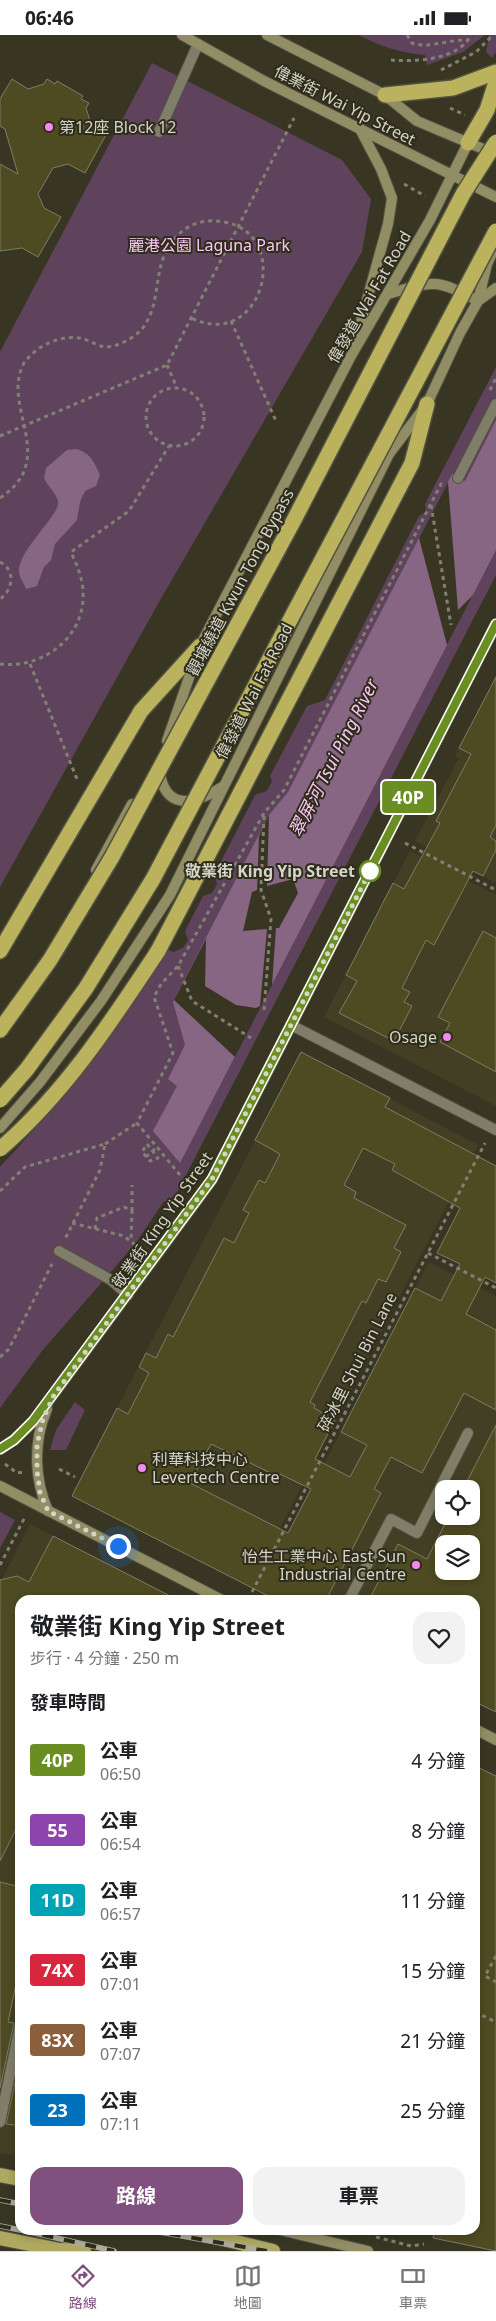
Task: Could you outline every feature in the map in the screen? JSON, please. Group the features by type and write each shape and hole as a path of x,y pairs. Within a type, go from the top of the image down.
{"highway":[{"path":"385,95 453,88 496,72"},
{"path":"468,143 487,110 496,82"},
{"name":"觀塘繞道 Kwun Tong Bypass","path":"0,1030 50,960 112,857 299,511 463,194 496,142"},
{"path":"0,1100 27,1069 86,988 153,879 496,231"},
{"path":"0,1149 55,1096 88,1055 158,951 412,463 427,404"},
{"path":"0,951 141,711 200,646"},
{"path":"0,2175 15,2178"},
{"path":"207,2235 273,2251"},
{"path":"0,2238 62,2250 84,2251"}],"main road":[{"name":"偉業街 Wai Yip Street","path":"182,35 264,81 496,197"},
{"name":"偉業街 Wai Yip Street","path":"267,35 385,95 417,121 496,155"},
{"path":"351,357 388,225 392,198 381,169 360,129"},
{"name":"偉發道 Wai Fat Road","path":"0,1021 44,960 58,937 171,733 200,646 351,357 430,219 468,143"},
{"name":"偉發道 Wai Fat Road","path":"0,1128 40,1082 106,994 170,895 389,454 427,404 460,333 478,301 487,264 496,246"},
{"path":"388,294 420,284 434,283 445,284 478,301 496,288"},
{"name":"敬業街 King Yip Street","path":"0,1449 14,1440 33,1421 54,1395 212,1179 496,625"},
{"path":"158,757 161,781 169,796 182,803 205,798 223,787"},
{"name":"敬業街 King Yip Street","path":"48,1511 39,1485 37,1445 43,1419 54,1395"},
{"path":"0,1486 212,1595"},
{"path":"480,1732 496,1740"},
{"path":"301,2235 368,2251"}],"street":[{"path":"159,132 198,44"},
{"path":"458,478 496,404"},
{"path":"291,1025 496,1130"},
{"path":"59,1251 110,1281 128,1295"},
{"path":"352,1595 391,1519 417,1533 468,1433"},
{"path":"0,2122 15,2050"}],"path":[{"path":"407,35 412,43 418,45 453,39 469,40"},
{"path":"391,61 426,60 444,56 469,40 471,35"},
{"path":"441,69 476,52 493,35"},
{"path":"0,436 167,365 294,118"},
{"path":"0,498 8,493 22,473 27,449 23,426 15,405 15,383 24,363 39,348 59,339 80,338 105,347 128,341 146,324 155,301 163,256 172,240 185,229 201,222 219,221 238,227 250,236 260,251 264,268 263,285 256,301 243,314 231,321 215,324 200,323 191,318"},
{"path":"231,321 276,421"},
{"path":"167,365 177,387 194,395 204,410 202,429 188,443 169,446 152,436 147,427 145,417 147,407 152,398 159,392 177,387"},
{"path":"487,395 496,378"},
{"path":"0,664 30,664 54,651 70,635 80,616 83,594 80,572 71,552 129,511 169,446"},
{"path":"0,1191 25,1167 105,1144 137,1123 173,1053 154,997 161,984 178,966 264,813 284,790 444,479"},
{"path":"431,504 451,625"},
{"path":"0,563 11,573 11,584 6,595 0,599"},
{"path":"30,664 77,779"},
{"path":"264,813 261,890 271,919 264,1011"},
{"path":"405,843 496,890"},
{"path":"178,966 192,1001 251,1038"},
{"path":"137,1123 180,1175"},
{"name":"碎冰里 Shui Bin Lane","path":"252,1592 485,1143"},
{"path":"0,1357 8,1350 14,1339 100,1170 105,1144"},
{"path":"147,1144 158,1158 150,1161 146,1157 142,1152 147,1144"},
{"path":"146,1157 157,1147"},
{"path":"131,1241 132,1185"},
{"path":"95,1229 98,1218 124,1207 132,1211"},
{"path":"72,1223 124,1236 138,1247"},
{"path":"428,1253 496,1288"},
{"path":"5,1463 17,1473"},
{"path":"59,1469 75,1477"},
{"path":"0,1565 25,1517"},
{"path":"496,1956 486,1977 496,1982"},
{"path":"480,2014 496,2021"},
{"path":"372,2236 410,2246 424,2244"}],"shaded area":[{"path":"496,677 496,883 415,841 459,758 455,756"},
{"path":"410,851 496,895 496,1106 324,1017"},
{"path":"301,1052 478,1145 250,1586 161,1541 206,1454 117,1408"},
{"path":"429,1262 496,1296 496,1712 480,1704 480,1595 266,1595 258,1591"},
{"path":"30,1524 151,1586 146,1595 15,1595 15,2156 0,2153 0,1583"}],"green space":[{"path":"358,35 485,35 463,52 427,65 425,55 407,53"},
{"path":"489,35 496,35 496,52 492,58 486,52"},
{"name":"麗港公園 Laguna Park","path":"152,63 342,160 371,199 362,252 159,602 0,887 0,352"},
{"path":"496,367 496,575 171,1204 164,1201 135,1244 42,1351 0,1408 0,1167 84,1072 114,1031 145,978 160,945 173,952 183,948 188,940 185,931 203,896 212,893 217,884 214,875 255,795 267,791 272,781 270,776 307,706 325,700 419,516 426,512 425,504"},
{"path":"75,1402 85,1410 66,1450 50,1450 56,1430"},
{"path":"0,1512 15,1520 0,1548"}],"water":[{"name":"翠屏河 Tsui Ping River","path":"496,420 496,550 180,1163 153,1131 177,1086 168,1079 185,1045 173,1002 269,815 288,792 452,474 465,481"},
{"path":"76,449 89,456 100,475 96,486 85,491 80,502 77,520 55,544 51,560 44,567 37,586 26,589 19,573 21,562 32,542 53,515 58,501 44,478 46,468 67,450"}],"pier":[{"path":"448,482 458,610 473,595 447,645 419,538"},
{"path":"269,815 267,886 293,879 298,893 279,928 276,928 272,985 235,1057 174,1000 206,939 205,986 236,1005 256,1008 260,1006 267,929 243,931 252,892 257,890 259,836"}],"building":[{"path":"12,79 28,89 44,84 47,79 55,84 57,81 83,96 81,99 89,103 86,108 91,124 107,133 85,173 68,164 53,168 38,194 44,208 61,217 38,257 22,248 0,251 0,164 18,174 5,129 0,126 0,99"},
{"path":"496,677 496,825 490,837 496,841 496,850 483,876 473,871 434,945 426,940 402,988 410,992 404,1002 412,1006 394,1041 339,1013 357,981 346,975 393,883 404,889 440,823 436,821 471,754 459,748"},
{"path":"483,931 496,938 496,1072 440,1042 450,1023 438,1017"},
{"path":"301,1052 390,1098 385,1107 496,1166 496,1283 485,1277 466,1314 496,1330 496,1410 464,1393 422,1473 391,1457 374,1489 381,1493 329,1595 266,1595 72,1496 117,1408 128,1414 149,1373 139,1367 146,1353 156,1358 168,1334 173,1337 224,1238 234,1243 249,1213 243,1210 259,1180 265,1183 280,1154 255,1140","holes":["363,1148 395,1164 392,1170 460,1208 437,1253 460,1264 441,1301 415,1288 341,1432 367,1445 350,1477 315,1459 335,1420 314,1408 315,1405 310,1402 362,1301 366,1303 378,1279 386,1282 401,1252 394,1248 406,1225 354,1198 356,1192 344,1185","211,1444 279,1477 280,1474 311,1489 288,1533 190,1483"]},
{"name":"怡生工業中心 East Sun Industrial Centre","path":"496,1425 496,1712 480,1704 480,1595 372,1595 398,1544 427,1559 435,1543 435,1580 480,1580 480,1535 439,1535 444,1525 480,1525 480,1480 468,1480"},
{"path":"53,1536 168,1595 15,1595 15,1831 0,1861 0,1580 17,1576 29,1582"},
{"path":"480,1768 496,1776 496,2251 433,2238 433,2235 480,2235"},
{"path":"0,1882 15,1886 15,1989 8,2022 14,2023 0,2088"},
{"path":"15,2083 15,2125 6,2124"}],"railway":[{"path":"0,2200 15,2203"},
{"path":"0,2226 15,2229"},
{"path":"43,2235 114,2251"},
{"path":"176,2235 267,2251"}],"bus line":[{"name":"40P","path":"0,1449 14,1440 33,1421 54,1395 212,1179 496,624"}],"place":[{"name":"第12座 Block 12","path":"49,127"},
{"name":"敬業街 King Yip Street","path":"370,871"},
{"name":"Osage","path":"447,1037"},
{"name":"利華科技中心 Levertech Centre","path":"142,1468"},
{"name":"怡生工業中心 East Sun Industrial Centre","path":"416,1565"}],"route":[{"path":"118,1546 48,1511 40,1492 37,1471 37,1445 43,1419 54,1395 212,1179 370,871"}]}
